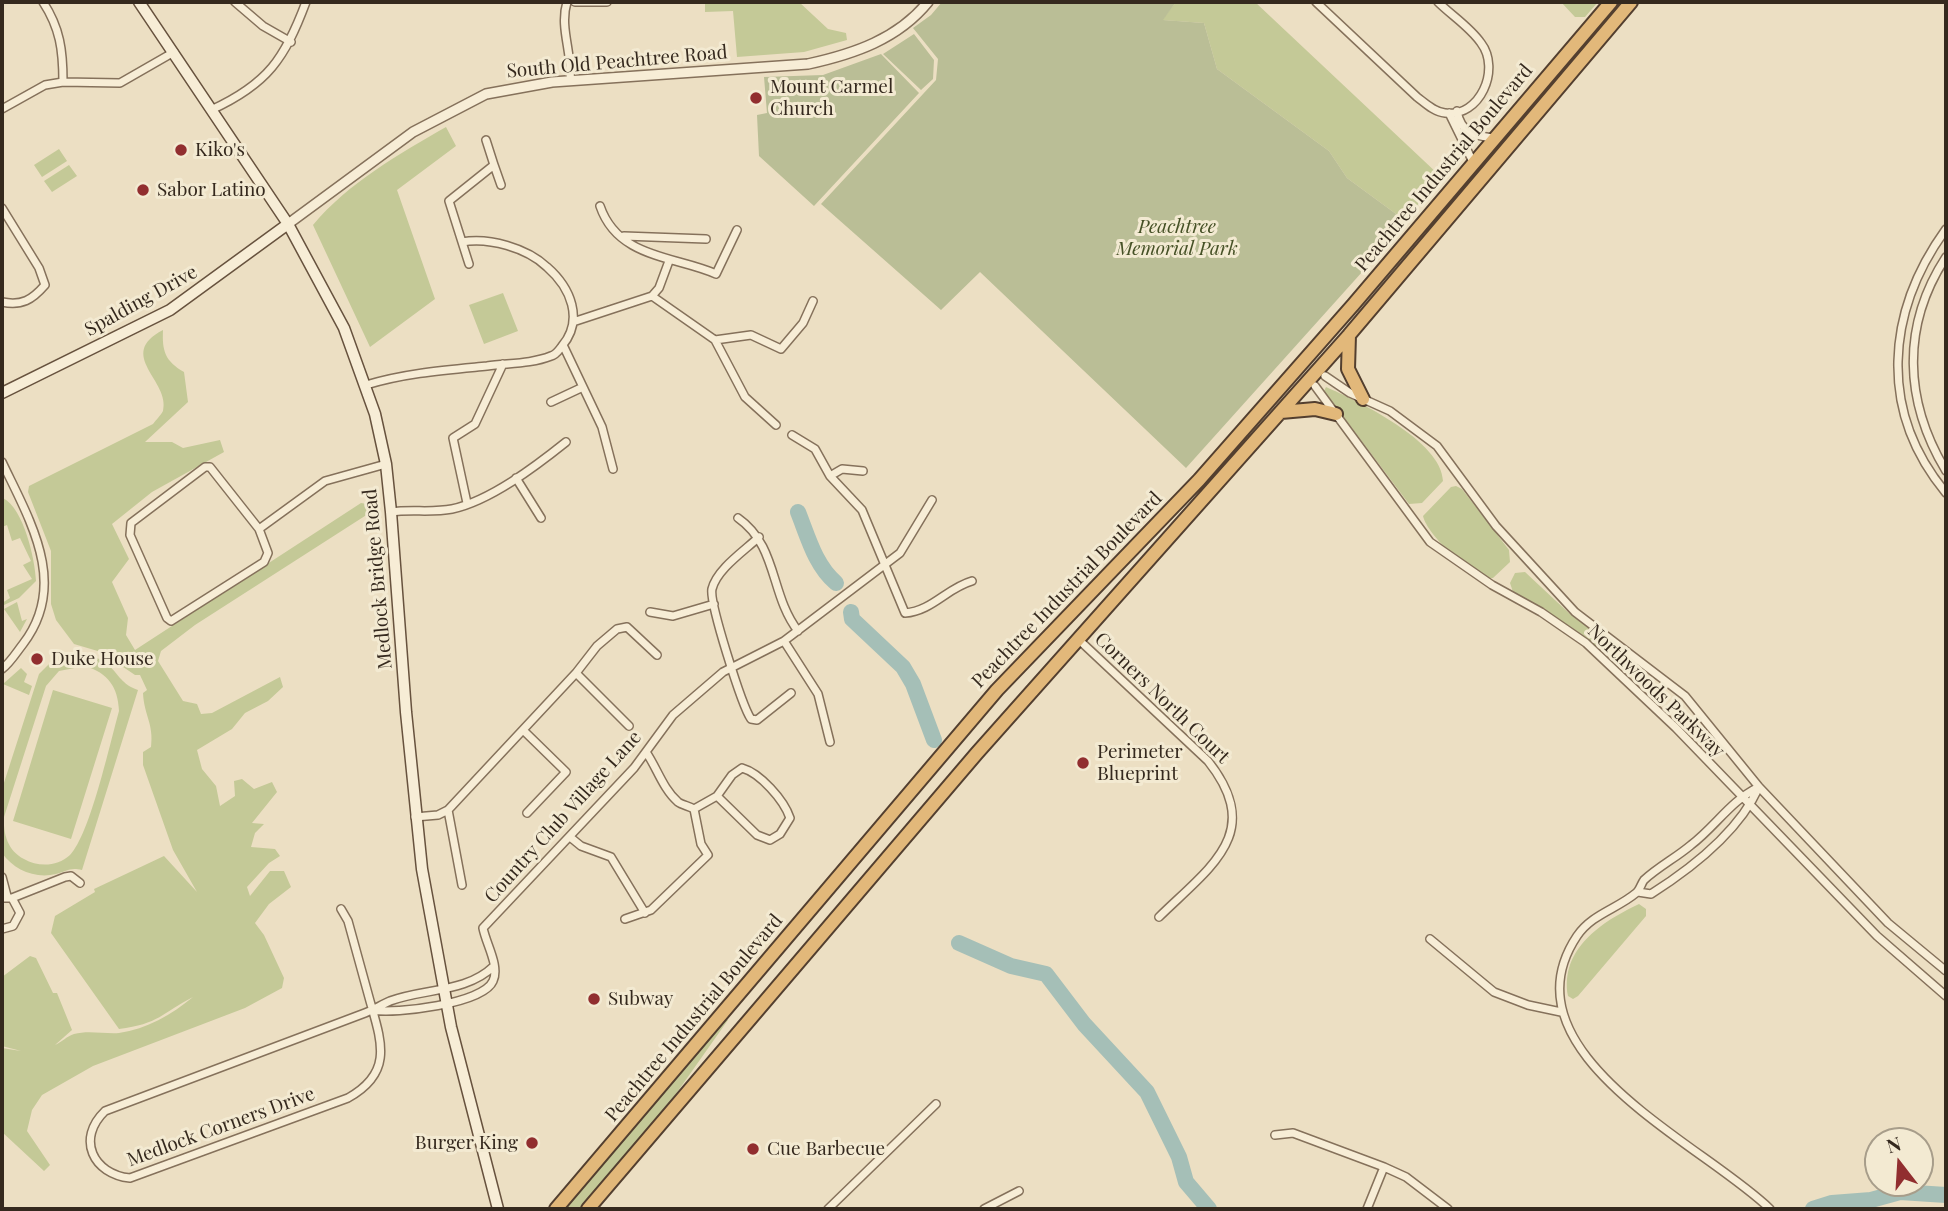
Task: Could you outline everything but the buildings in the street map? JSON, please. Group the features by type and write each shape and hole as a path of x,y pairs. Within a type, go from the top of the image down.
{"highway":[{"name":"Peachtree Industrial Boulevard","path":"549,1209 560,1205 998,690 1199,480 1611,2"},
{"name":"Peachtree Industrial Boulevard","path":"588,1209 1078,639 1349,335 1631,2"},
{"path":"1349,335 1348,369 1363,399"},
{"path":"1281,412 1315,409 1336,414"}],"main road":[{"name":"Medlock Bridge Road","path":"139,2 288,224 336,312 366,385 386,464 415,817 446,1003 470,1109 498,1209"},
{"name":"Spalding Drive","path":"2,393 170,310 288,224"}],"street":[{"path":"43,2 57,24 63,54 63,82"},
{"path":"235,2 263,26 291,42"},
{"path":"211,110 230,101 263,78 291,42 306,2"},
{"path":"567,2 564,28 570,59 570,81"},
{"path":"575,2 607,2"},
{"name":"South Old Peachtree Road","path":"288,224 376,158 457,106 486,94 517,86 570,81 808,64 841,57 874,44 901,28 928,2"},
{"path":"1316,2 1417,97 1433,109 1453,112 1470,107 1484,92 1489,75 1488,62 1482,43 1438,2"},
{"path":"2,109 30,90 63,82 120,83 174,52"},
{"path":"1453,112 1462,128 1468,132 1475,136 1494,138"},
{"path":"1453,112 1461,138 1473,162"},
{"path":"1461,138 1468,132"},
{"path":"486,140 501,185"},
{"path":"469,264 449,201 494,165"},
{"path":"600,206 611,226 650,256 716,274 737,229"},
{"path":"2,208 39,268 45,285 25,302 2,302"},
{"path":"1946,229 1916,277 1905,309 1897,371 1900,399 1913,442 1926,467 1946,493"},
{"path":"623,236 706,239"},
{"path":"462,242 489,240 511,247 547,266 569,296 576,321"},
{"path":"1946,257 1929,286 1913,352 1914,392 1919,413 1946,471"},
{"path":"366,385 392,377 554,356 576,321 652,296 659,288 669,261"},
{"path":"652,296 715,340 745,397 776,425"},
{"path":"715,340 751,335 781,349 803,323 813,301"},
{"path":"563,345 602,427 613,469"},
{"path":"467,503 453,438 475,424 503,364"},
{"name":"Northwoods Parkway","path":"1325,376 1363,399 1390,411 1437,446 1496,526 1568,604 1685,696 1759,787 1888,923 1946,971"},
{"name":"Northwoods Parkway","path":"1315,386 1430,541 1492,585 1542,612 1586,643 1676,728 1739,797 1877,936 1946,996"},
{"path":"551,402 583,387"},
{"path":"792,435 815,449 830,476 862,510 905,613 935,603 958,585 972,581"},
{"path":"391,512 452,509 516,478 566,442"},
{"path":"2,462 44,560 46,588 41,612 29,636 2,669"},
{"path":"259,529 325,481 386,464"},
{"path":"210,467 259,529 268,553 264,562 171,621 167,618 130,535 134,518 210,467"},
{"path":"830,476 842,469 863,471"},
{"path":"516,478 541,518"},
{"path":"2,488 12,482"},
{"name":"Country Club Village Lane","path":"494,965 483,928 570,838 646,752 673,715 731,668 784,641 900,553 932,500"},
{"path":"738,518 759,537 768,552 778,597 798,631"},
{"path":"759,537 717,577 711,592 731,668 751,719 757,720 791,693"},
{"path":"650,612 673,616 714,604"},
{"path":"415,817 438,815 448,810 576,673 597,646 617,629 627,627 657,655"},
{"name":"Corners North Court","path":"1078,639 1208,761 1226,783 1234,805 1231,831 1223,851 1159,917"},
{"path":"784,641 818,694 830,743"},
{"path":"576,673 629,726"},
{"path":"523,730 566,772 527,813"},
{"path":"646,752 658,769 663,783 679,803 694,809"},
{"path":"694,809 718,796 732,775 742,768 751,770 787,808 790,818 780,834 770,840 757,835 718,796"},
{"path":"1759,787 1739,797 1693,844 1643,881 1638,892 1602,912 1578,934 1561,972 1561,1012 1574,1042 1627,1099 1770,1209"},
{"path":"1638,892 1651,894 1677,877 1749,807 1759,787"},
{"path":"625,919 651,910 708,855 701,844 694,809"},
{"path":"448,810 462,885"},
{"path":"570,838 581,846 611,857 645,912"},
{"path":"7,898 65,877 71,876 80,883"},
{"path":"2,877 7,898"},
{"path":"2,929 13,926 19,918 16,902 7,898"},
{"name":"Medlock Corners Drive","path":"341,909 348,921 373,1010 381,1050 379,1068 368,1084 348,1098 130,1178 117,1177 99,1166 90,1144 93,1127 105,1111 373,1010 390,1001 443,988"},
{"path":"1430,939 1494,992 1528,1005 1561,1012"},
{"path":"443,988 469,984 494,965"},
{"path":"446,1003 487,990 494,980 494,965"},
{"name":"Medlock Corners Drive","path":"373,1010 390,1013 446,1003"},
{"path":"828,1209 878,1157 936,1104"},
{"path":"1275,1135 1293,1133 1384,1167 1406,1177 1448,1209"},
{"path":"1367,1209 1384,1167"},
{"path":"984,1209 1019,1191"}],"green space":[{"path":"705,2 799,2 828,29 846,33 847,40 804,52 737,57 733,11 705,12"},
{"name":"Peachtree Memorial Park","path":"942,2 1176,2 1163,20 1204,23 1217,69 1329,151 1347,178 1407,222 1186,468 980,272 941,310 821,204 936,80 938,59 913,28 931,15"},
{"path":"1176,2 1255,2 1439,175 1407,222 1347,178 1329,151 1217,69 1204,23 1162,20"},
{"path":"1561,2 1598,2 1585,17 1575,17"},
{"path":"914,34 934,60 933,79 921,90 883,54"},
{"path":"881,54 919,93 814,206 759,156 757,115 767,113 764,77 823,75"},
{"path":"446,127 456,146 397,190 435,299 370,347 313,225 358,183"},
{"path":"59,149 67,161 42,177 34,165"},
{"path":"69,165 77,176 52,192 44,181"},
{"path":"503,293 518,331 484,344 469,305"},
{"path":"163,330 166,355 184,372 188,402 145,442 172,442 183,448 220,440 224,452 152,492 112,524 129,559 112,582 128,618 126,635 135,650 361,503 367,504 368,514 195,625 161,651 158,661 183,701 197,704 201,714 212,713 280,677 283,687 268,701 245,713 232,729 197,750 202,769 216,786 220,806 235,796 234,781 242,779 254,789 272,782 277,792 252,823 264,824 255,833 251,847 275,849 280,856 269,863 247,887 250,896 270,871 284,871 291,887 269,904 255,923 264,935 284,978 282,988 245,1008 93,1066 42,1095 32,1110 27,1131 50,1165 44,1171 2,1132 2,1048 21,1051 2,1046 2,977 30,956 36,958 53,993 57,993 72,1030 55,1045 79,1033 119,1033 149,1025 193,997 152,1021 119,1029 51,933 55,916 95,892 94,889 164,856 197,892 173,850 143,765 143,752 151,747 152,739 143,693 147,690 140,675 135,675 101,652 74,644 56,620 51,604 51,551 28,492 29,486 153,424 163,411 163,400 144,359 144,349 150,339"},
{"path":"1326,387 1377,412 1414,437 1429,451 1439,466 1443,481 1422,503 1409,504 1324,391"},
{"path":"1451,487 1462,489 1509,550 1510,562 1493,578 1474,571 1463,563 1442,544 1426,524 1423,516"},
{"path":"3,498 17,513 27,535 36,581 19,598 4,605 2,603 10,598 7,590 32,579 23,565 31,561 20,538 12,541 7,525 2,527"},
{"path":"1525,572 1571,615 1598,634 1602,644 1595,647 1544,610 1513,592 1510,583 1515,573"},
{"path":"17,602 22,621 27,619 20,632 4,609"},
{"path":"76,655 90,656 100,659 129,686 138,690 82,870 71,869 40,875 19,868 2,853 2,789 39,674 49,664","holes":["85,666 106,677 114,688 119,711 99,788 85,829 70,855 53,864 29,862 10,847 4,830 4,817 46,686 59,671"]},
{"path":"21,668 27,674 24,682 32,686 29,695 3,684"},
{"path":"53,690 112,708 71,839 13,821"},
{"path":"1639,904 1646,909 1646,916 1578,996 1573,999 1568,996 1570,964 1586,939 1611,919"},
{"path":"724,1018 728,1020 666,1108 580,1209 565,1209"}],"waterway":[{"path":"798,512 817,559 836,583"},
{"path":"851,612 852,619 903,667 913,684 934,740"},
{"path":"959,943 1011,966 1046,974 1084,1024 1147,1092 1179,1157 1186,1182 1209,1209"},
{"path":"1813,1209 1832,1203 1871,1200 1900,1192 1946,1195"}],"place":[{"name":"Mount Carmel Church","path":"756,98"},
{"name":"Kiko's","path":"181,150"},
{"name":"Sabor Latino","path":"143,190"},
{"name":"Duke House","path":"37,659"},
{"name":"Perimeter Blueprint","path":"1083,763"},
{"name":"Subway","path":"594,999"},
{"name":"Burger King","path":"532,1143"},
{"name":"Cue Barbecue","path":"753,1149"}]}
